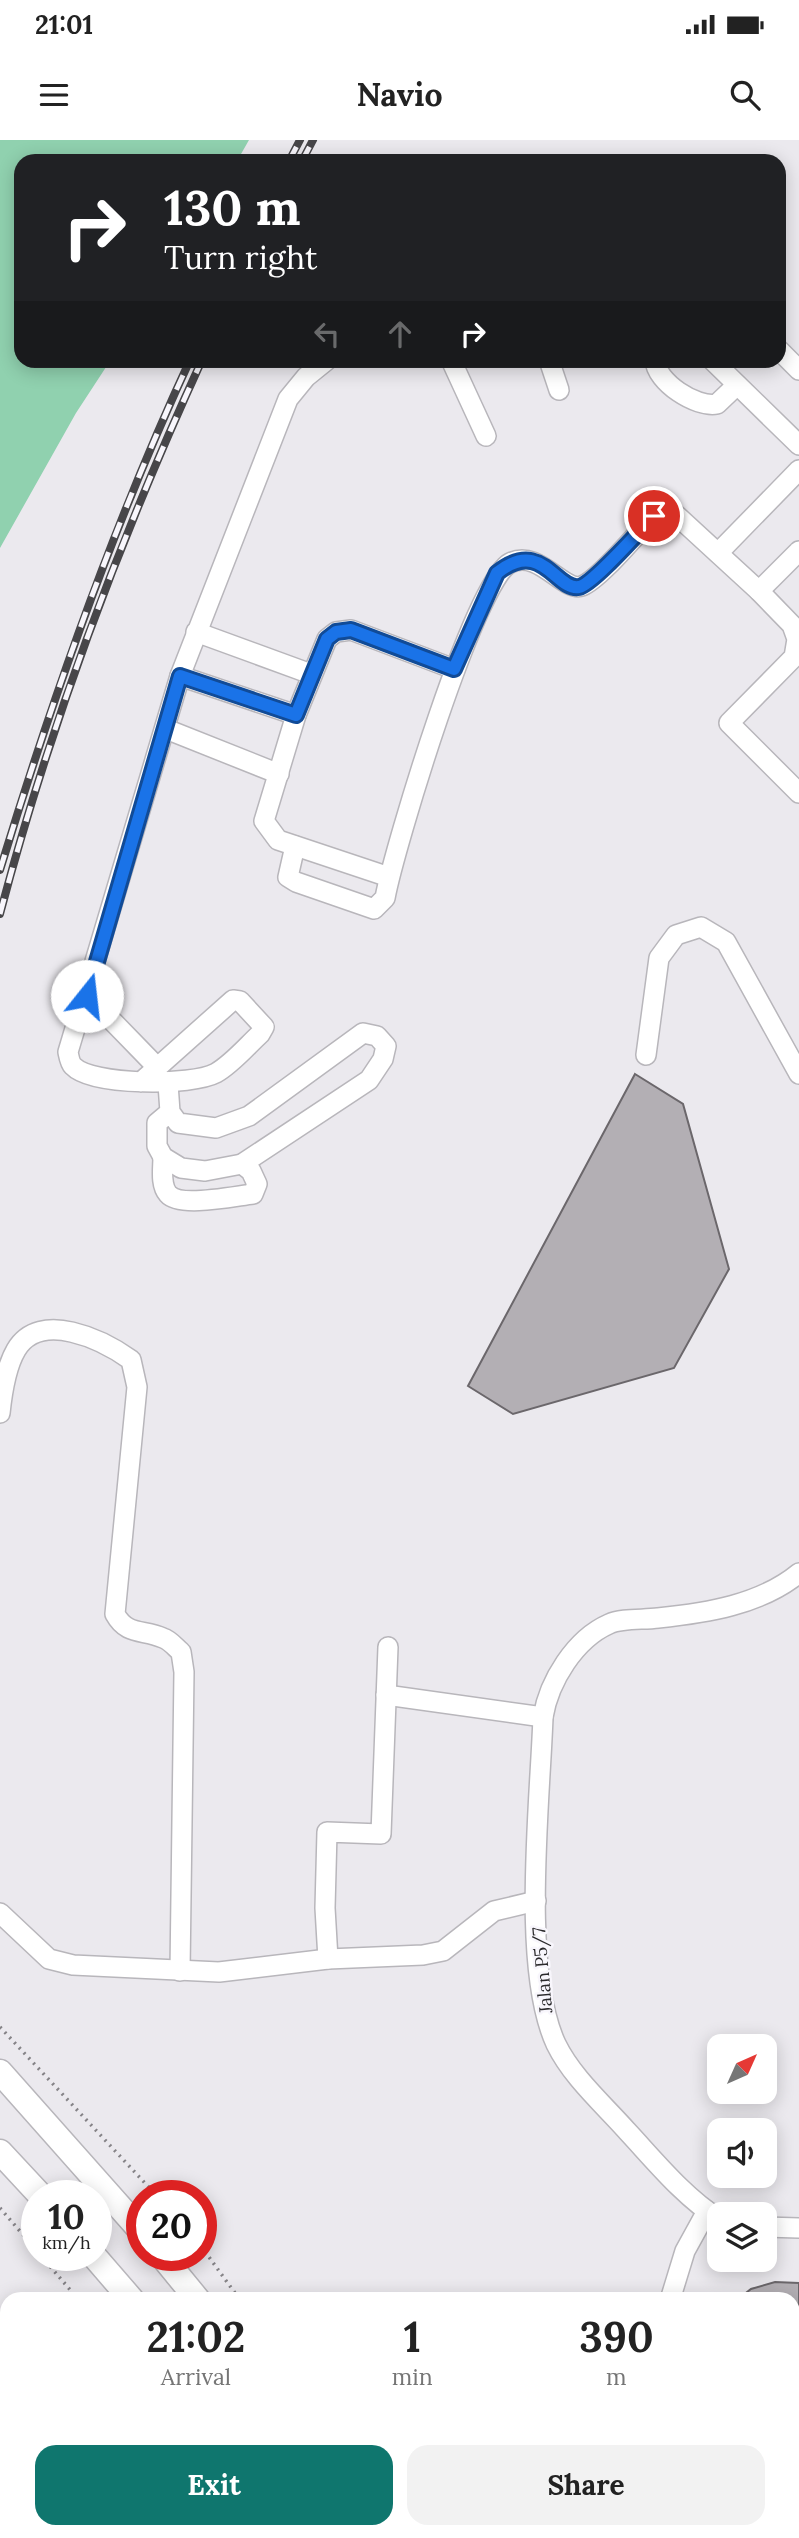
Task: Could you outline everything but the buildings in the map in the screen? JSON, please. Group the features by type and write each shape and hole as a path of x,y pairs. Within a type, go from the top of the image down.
{"main road":[{"path":"0,2072 126,2214"},
{"path":"0,2152 26,2180"},
{"path":"107,2271 125,2292"},
{"path":"174,2271 191,2292"}],"street":[{"path":"786,357 799,370"},
{"path":"162,1076 226,1003 240,1001 260,1019 264,1027 260,1034 217,1073 162,1076 141,1082 82,1072 71,1065 68,1052 87,996 180,676 196,632 288,399 317,368"},
{"path":"455,368 486,436"},
{"path":"552,368 559,390"},
{"path":"657,368 659,375 698,404 717,404 737,385"},
{"path":"720,368 799,445"},
{"path":"718,553 799,470"},
{"path":"295,846 288,877 374,909 380,905 385,898 389,877 454,669 497,573 511,562 524,560 549,568 574,587 580,587 592,579 654,516 665,510 674,513 792,625 797,639 794,657 729,723 799,793"},
{"path":"759,591 799,551"},
{"path":"389,877 278,840 264,821 296,715 327,639 336,632 351,630 454,669"},
{"path":"196,632 311,674"},
{"path":"180,676 296,715"},
{"path":"166,729 279,774"},
{"path":"646,1055 659,958 676,935 701,927 726,942 799,1074"},
{"path":"87,996 162,1076 170,1112 178,1122 216,1128 249,1116 363,1033 377,1036 386,1046 383,1059 369,1080 242,1164 205,1171 181,1168 163,1157"},
{"path":"170,1112 157,1123 157,1146 163,1157 163,1183 166,1193 175,1200 194,1201 253,1194 257,1184 251,1171 242,1164"},
{"path":"0,1413 15,1351 28,1336 48,1330 78,1334 111,1346 131,1360 137,1387 115,1614 122,1626 136,1633 164,1638 181,1652 184,1672 180,1971"},
{"name":"Jalan P5/7","path":"707,2210 657,2164 571,2068 558,2048 547,2022 539,1969 536,1901 543,1717 546,1697 570,1653 610,1624 715,1612 784,1585 799,1573"},
{"path":"328,1959 325,1908 327,1832 381,1834 388,1647"},
{"path":"386,1695 543,1717"},
{"path":"0,1913 49,1959 73,1965 219,1972 328,1959 423,1955 443,1951 494,1911 536,1901"},
{"path":"672,2292 685,2251 707,2223"},
{"path":"777,2227 798,2228"}],"path":[{"path":"0,2027 142,2180"},
{"path":"0,2208 21,2232"},
{"path":"217,2268 234,2292"},
{"path":"54,2271 72,2292"}],"green space":[{"path":"0,140 249,140 241,154 14,154 14,368 105,368 76,413 0,548"}],"railway":[{"path":"293,154 300,140"},
{"path":"306,154 313,140"},
{"path":"0,870 41,740 86,612 135,485 186,368"},
{"path":"0,914 41,772 89,633 143,495 198,368"}],"route":[{"path":"87,996 180,676 296,715 327,639 336,632 351,630 454,669 497,573 511,562 524,560 549,568 574,587 580,587 592,579 654,516"}]}
